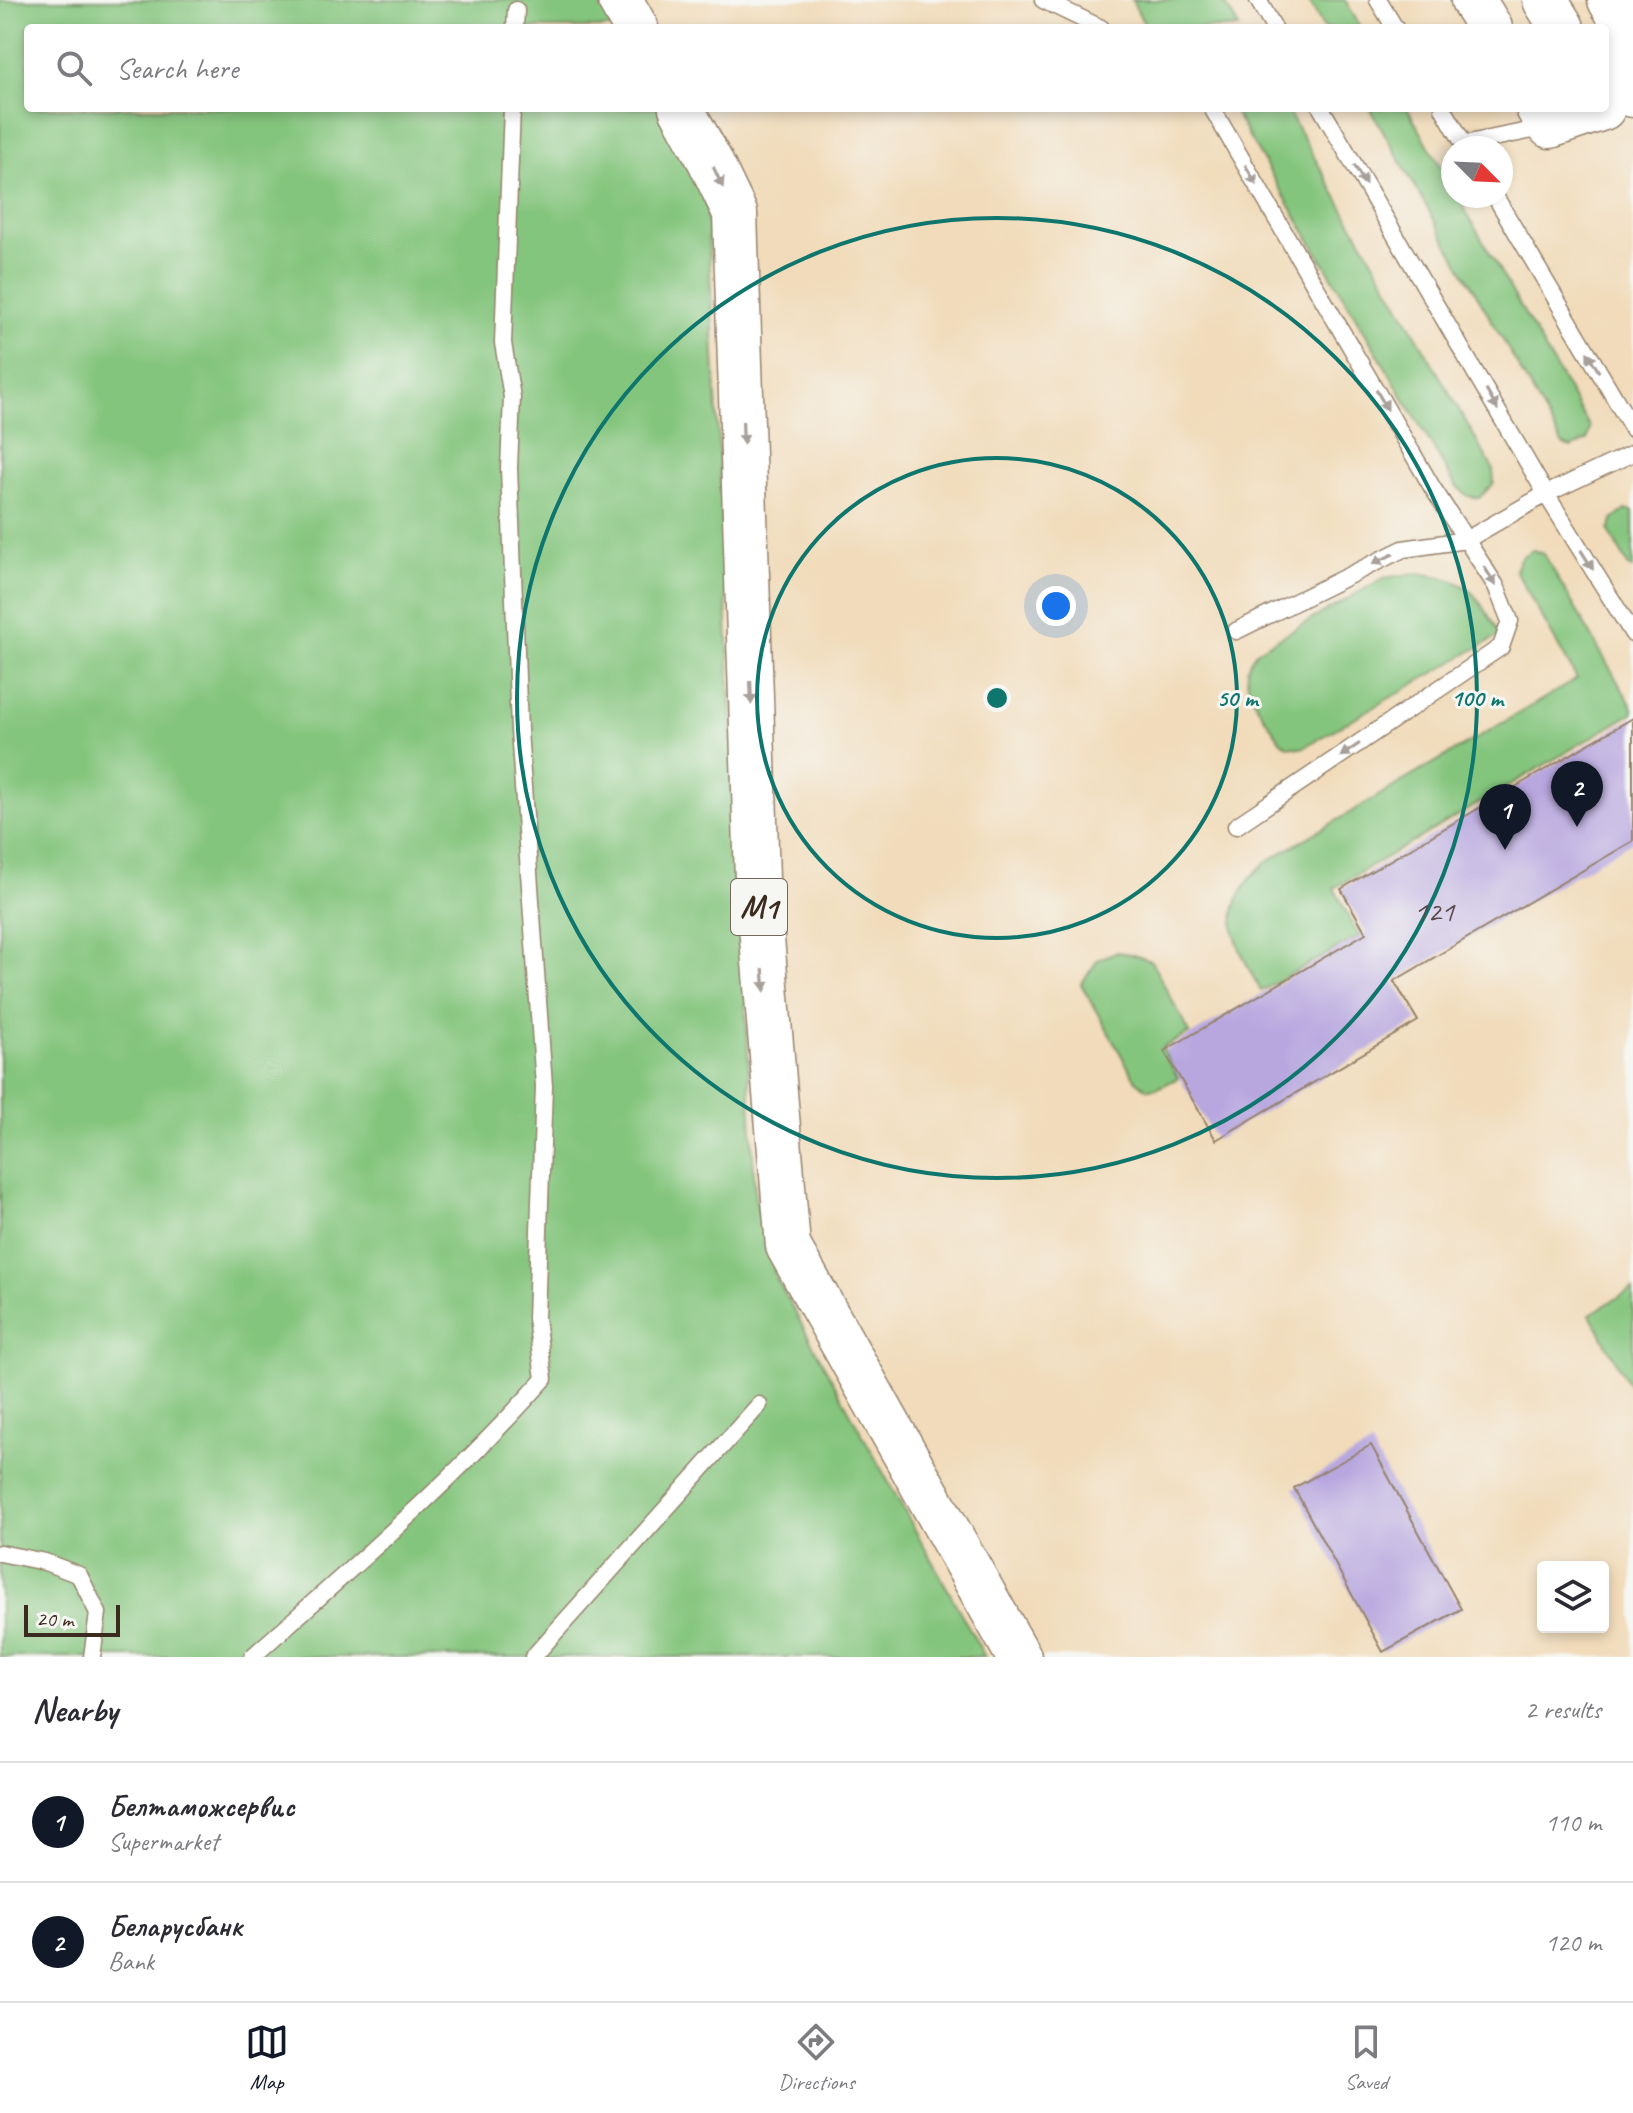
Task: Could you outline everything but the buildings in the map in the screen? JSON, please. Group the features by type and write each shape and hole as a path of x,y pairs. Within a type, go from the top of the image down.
{"highway":[{"path":"620,0 634,24"},
{"path":"1473,0 1488,24"},
{"path":"1514,0 1528,24"},
{"path":"1545,0 1560,24"},
{"path":"1576,0 1591,24"},
{"path":"1610,0 1633,38"},
{"name":"М1","path":"683,112 735,213 757,879 788,1246 1019,1657"}],"lane":[{"path":"1043,0 1093,24"},
{"path":"1258,0 1272,24"},
{"path":"1378,0 1393,24"},
{"path":"515,24 516,10"},
{"path":"252,1657 500,1429 544,1379 536,1318 544,1086 519,730 509,468 512,397 503,343 512,112"},
{"path":"1214,112 1432,487 1496,586 1510,621 1501,647 1236,826"},
{"path":"1323,112 1546,494 1630,623"},
{"path":"1445,112 1459,136"},
{"path":"1498,136 1577,112"},
{"path":"1502,208 1633,429"},
{"path":"1236,631 1403,549 1466,540 1546,494 1633,453"},
{"path":"533,1657 759,1405"},
{"path":"0,1553 45,1562 79,1575 98,1613 92,1657"}],"green space":[{"path":"0,0 604,0 618,24 24,24 24,112 667,112 704,187 707,210 755,1197 776,1278 985,1657 0,1657"},
{"path":"1132,0 1223,0 1237,24 1144,24"},
{"path":"1308,0 1345,0 1359,24 1322,24"},
{"path":"1234,112 1288,112 1493,469 1494,483 1479,498 1468,496 1456,486"},
{"path":"1372,112 1409,112 1441,167 1441,208 1464,208 1590,428 1587,440 1571,448 1563,445"},
{"path":"1626,510 1633,511 1633,569 1609,531 1614,518"},
{"path":"1533,550 1544,554 1633,708 1633,713 1334,888 1359,936 1261,991 1236,939 1234,910 1250,879 1266,862 1577,679 1515,570 1521,557"},
{"path":"1417,573 1449,579 1469,590 1500,635 1302,748 1287,746 1258,707 1248,684 1250,661 1258,650 1384,578"},
{"path":"1115,952 1151,961 1190,1033 1162,1048 1178,1078 1158,1088 1147,1089 1135,1079 1081,984 1098,960"},
{"path":"1633,1289 1633,1392 1590,1314"}],"place":[{"name":"Беларусбанк","path":"1577,827"},
{"name":"Белтаможсервис","path":"1505,850"}]}
